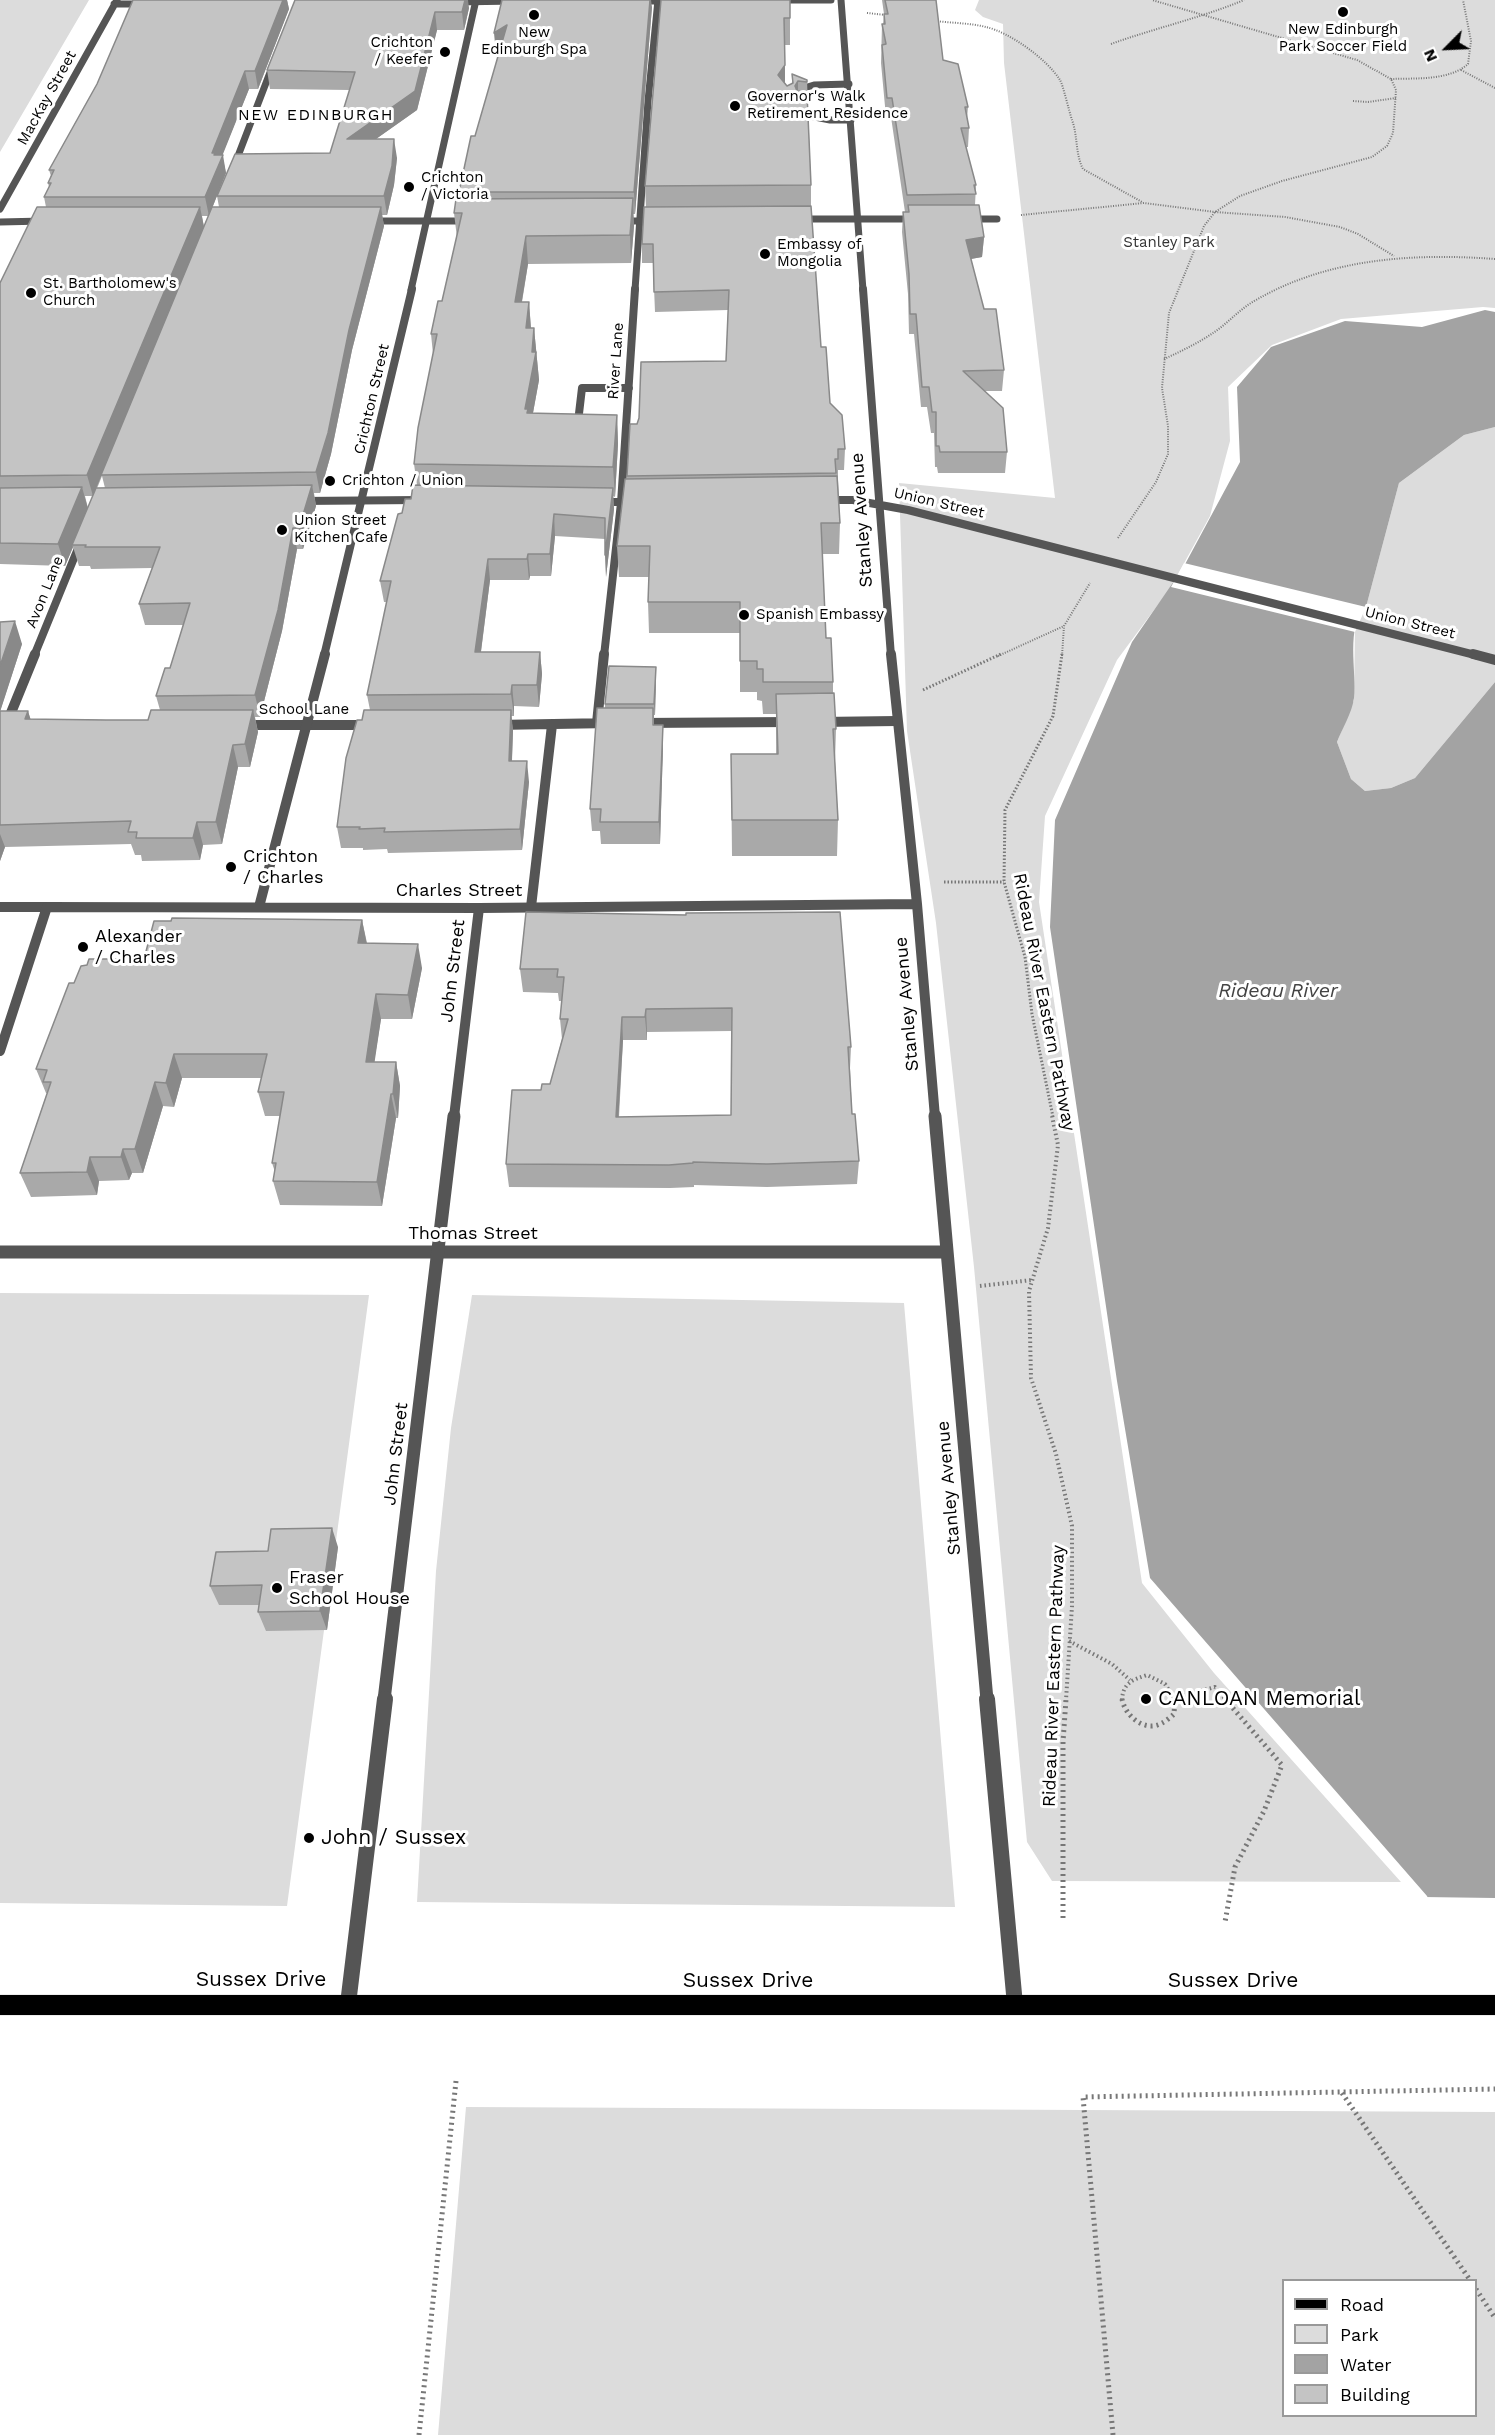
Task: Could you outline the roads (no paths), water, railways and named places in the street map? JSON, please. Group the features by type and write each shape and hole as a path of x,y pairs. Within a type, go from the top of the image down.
{"main road":[{"name":"Sussex Drive","path":"0,2005 1489,2005"}],"street":[{"name":"Crichton Street","path":"259,907 308,725 448,136 476,0"},
{"path":"772,0 831,0"},
{"name":"Stanley Avenue","path":"842,0 895,702 917,904 946,1252 1015,2005"},
{"path":"442,2 520,1"},
{"path":"635,1 681,1"},
{"name":"River Lane","path":"597,723 621,503 658,1"},
{"path":"115,2 154,4"},
{"name":"MacKay Street","path":"0,209 115,2"},
{"path":"232,174 278,52"},
{"path":"788,95 814,85 849,84"},
{"path":"800,114 830,120 851,120"},
{"path":"788,219 929,219"},
{"path":"951,219 997,219"},
{"path":"0,222 52,221"},
{"path":"360,221 478,221"},
{"path":"606,221 663,221"},
{"path":"578,422 582,388 629,388"},
{"path":"291,501 433,500"},
{"name":"Union Street","path":"815,500 853,501 879,505 1175,577 1495,660"},
{"path":"586,502 644,502"},
{"name":"Avon Lane","path":"3,726 84,533"},
{"path":"631,723 897,721"},
{"path":"483,725 620,723"},
{"name":"School Lane","path":"225,725 378,725"},
{"path":"531,907 552,725"},
{"path":"3,726 18,726"},
{"name":"Charles Street","path":"0,907 479,908 917,904"},
{"path":"0,1051 47,907"},
{"name":"John Street","path":"348,2004 479,908"},
{"name":"Thomas Street","path":"0,1252 946,1252"}],"water":[{"name":"Rideau River","path":"1485,310 1495,312 1495,427 1464,435 1399,483 1366,607 1356,625 1353,650 1354,698 1337,742 1351,779 1365,791 1391,788 1415,778 1495,682 1495,2050 1427,1896 1150,1578 1117,1381 1050,927 1055,820 1132,642 1183,568 1240,462 1237,387 1271,347 1345,321 1422,327"}],"place":[{"name":"New Edinburgh Park Soccer Field","path":"1343,12"},
{"name":"New Edinburgh Spa","path":"534,15"},
{"name":"Crichton / Keefer","path":"445,52"},
{"name":"Governor's Walk Retirement Residence","path":"735,106"},
{"name":"Crichton / Victoria","path":"409,187"},
{"name":"Embassy of Mongolia","path":"765,254"},
{"name":"St. Bartholomew's Church","path":"31,293"},
{"name":"Crichton / Union","path":"330,481"},
{"name":"Union Street Kitchen Cafe","path":"282,530"},
{"name":"Spanish Embassy","path":"744,615"},
{"name":"Crichton / Charles","path":"231,867"},
{"name":"Alexander / Charles","path":"83,947"},
{"name":"Fraser School House","path":"277,1588"},
{"name":"CANLOAN Memorial","path":"1146,1699"},
{"name":"John / Sussex","path":"309,1838"}],"district":[{"name":"NEW EDINBURGH","path":"316,115"}],"park label":[{"name":"Stanley Park","path":"1169,243"}]}
